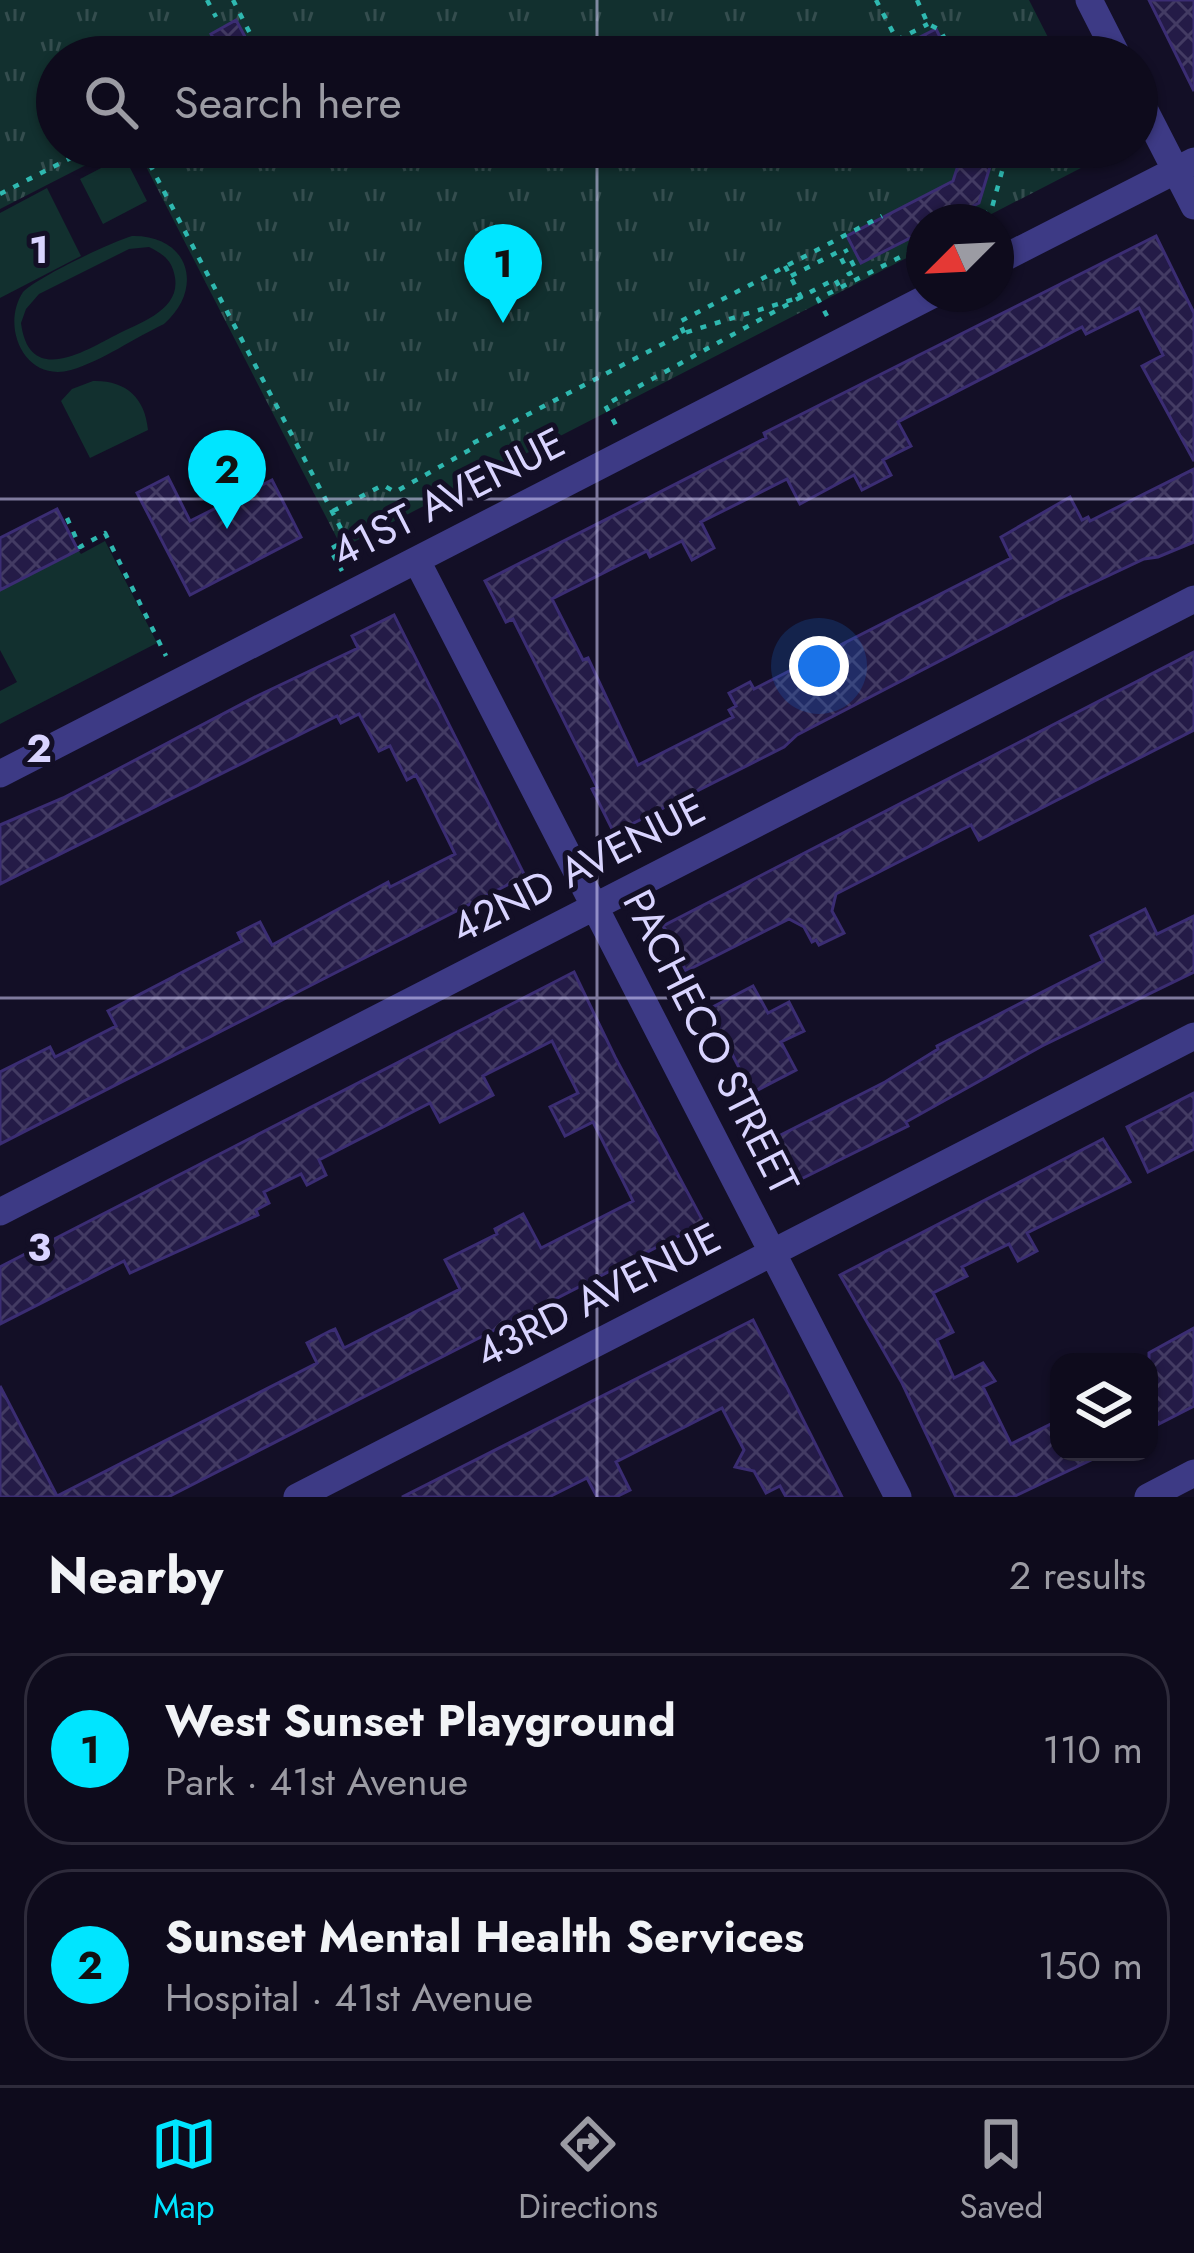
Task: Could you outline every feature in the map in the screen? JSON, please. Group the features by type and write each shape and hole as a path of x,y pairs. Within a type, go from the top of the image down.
{"street":[{"path":"1088,0 1107,36"},
{"path":"1158,126 1185,166 1194,206"},
{"path":"1014,253 1185,166"},
{"name":"41ST AVENUE","path":"0,774 906,308"},
{"name":"PACHECO STREET","path":"417,561 898,1497"},
{"name":"42ND AVENUE","path":"0,1212 1194,598"},
{"name":"43RD AVENUE","path":"296,1497 1194,1036"},
{"path":"1148,1497 1194,1473"}],"path":[{"path":"206,0 216,17"},
{"path":"233,0 251,36"},
{"path":"876,0 895,36"},
{"path":"917,0 928,24 943,36"},
{"path":"905,36 928,24"},
{"path":"0,194 51,168"},
{"path":"152,168 347,540 330,549"},
{"path":"993,204 1003,168"},
{"path":"683,333 679,322 883,216"},
{"path":"790,276 838,252 849,274 856,270 845,249"},
{"path":"818,299 906,254"},
{"path":"785,266 801,297"},
{"path":"630,450 604,405 835,279 840,288"},
{"path":"333,511 383,485 395,492 473,448 473,443 683,333 801,297"},
{"path":"67,518 80,547 105,533 179,682"}],"green space":[{"path":"0,0 1029,0 1047,36 36,36 36,168 80,168 0,209"},
{"path":"101,168 130,168 147,201 103,224 80,179"},
{"path":"147,168 1081,168 1011,204 906,204 906,258 342,548"},
{"path":"47,188 81,256 0,298 0,213"},
{"path":"132,236 167,244 178,254 187,280 177,310 164,324 71,370 55,372 30,360 21,349 14,321 23,292 92,252","holes":["149,247 165,257 174,273 173,296 167,305 74,355 46,359 35,354 21,323 39,294 129,249"]},
{"path":"93,381 115,384 131,393 143,408 148,430 90,458 61,401 72,389"},
{"path":"105,541 157,643 0,724 0,691 17,682 0,650 0,590"}],"building":[{"path":"1149,0 1194,0 1194,91"},
{"path":"236,20 245,36 212,36"},
{"path":"957,168 990,168 977,204 909,204 953,181"},
{"path":"906,205 906,240 861,263 847,236"},
{"path":"1156,236 1194,313 1194,461 1142,366 1163,355 1139,308 1086,334 1082,327 898,422 911,446 883,460 891,475 862,490 854,475 800,504 787,479 701,522 714,548 692,560 682,541 650,557 647,551 552,599 583,660 588,658 638,765 733,717 729,710 736,706 729,693 750,682 754,689 1011,558 1001,537 1070,497 1082,520 1088,517 1090,521 1194,469 1194,542 1144,559 1059,599 614,833 592,789 597,787 513,619 506,622 485,581 766,438 764,433 1005,312 1014,312 1014,307"},
{"path":"168,477 190,521 272,480 301,537 190,595 137,493"},
{"path":"57,509 78,550 0,590 0,538"},
{"path":"394,615 525,876 0,1144 0,1072 50,1047 55,1057 116,1026 108,1011 242,941 238,933 260,922 272,945 388,882 390,887 455,854 416,775 407,780 390,746 379,751 359,714 341,723 337,716 0,884 0,825 63,798 358,648 352,636"},
{"path":"1194,652 1194,730 979,840 971,825 836,894 832,911 844,933 819,945 804,927 789,919 686,971 663,926"},
{"path":"1145,909 1157,934 1194,916 1194,972 1042,1046 906,1122 908,1126 795,1182 773,1139 885,1082 937,1046 1103,961 1091,936"},
{"path":"574,972 704,1223 168,1497 0,1497 0,1386 57,1496 317,1363 307,1343 330,1331 335,1329 344,1348 460,1289 445,1260 497,1234 495,1229 523,1214 541,1248 633,1201 593,1122 565,1136 550,1107 578,1093 552,1041 483,1076 493,1095 440,1122 430,1103 319,1160 326,1175 307,1185 301,1174 264,1192 269,1203 256,1210 258,1215 130,1273 124,1261 0,1324 0,1267"},
{"path":"753,986 768,1013 789,1002 804,1031 781,1042 796,1070 752,1093 709,1009"},
{"path":"1194,1093 1194,1149 1148,1172 1127,1127"},
{"path":"1103,1139 1130,1182 1027,1233 1037,1251 1018,1261 1009,1244 962,1267 967,1276 933,1293 953,1332 937,1340 954,1378 983,1363 995,1381 983,1387 1011,1444 1050,1424 1050,1461 1089,1461 1013,1497 956,1497 902,1383 840,1275"},
{"path":"753,1320 842,1497 786,1497 780,1486 766,1493 754,1471 735,1467 744,1450 722,1408 616,1462 630,1490 616,1497 597,1497 587,1478 549,1497 402,1497"},
{"path":"1194,1328 1194,1406 1158,1424 1158,1353 1149,1353"}],"place":[{"name":"West Sunset Playground","path":"503,323"},
{"name":"Sunset Mental Health Services","path":"227,529"}]}
